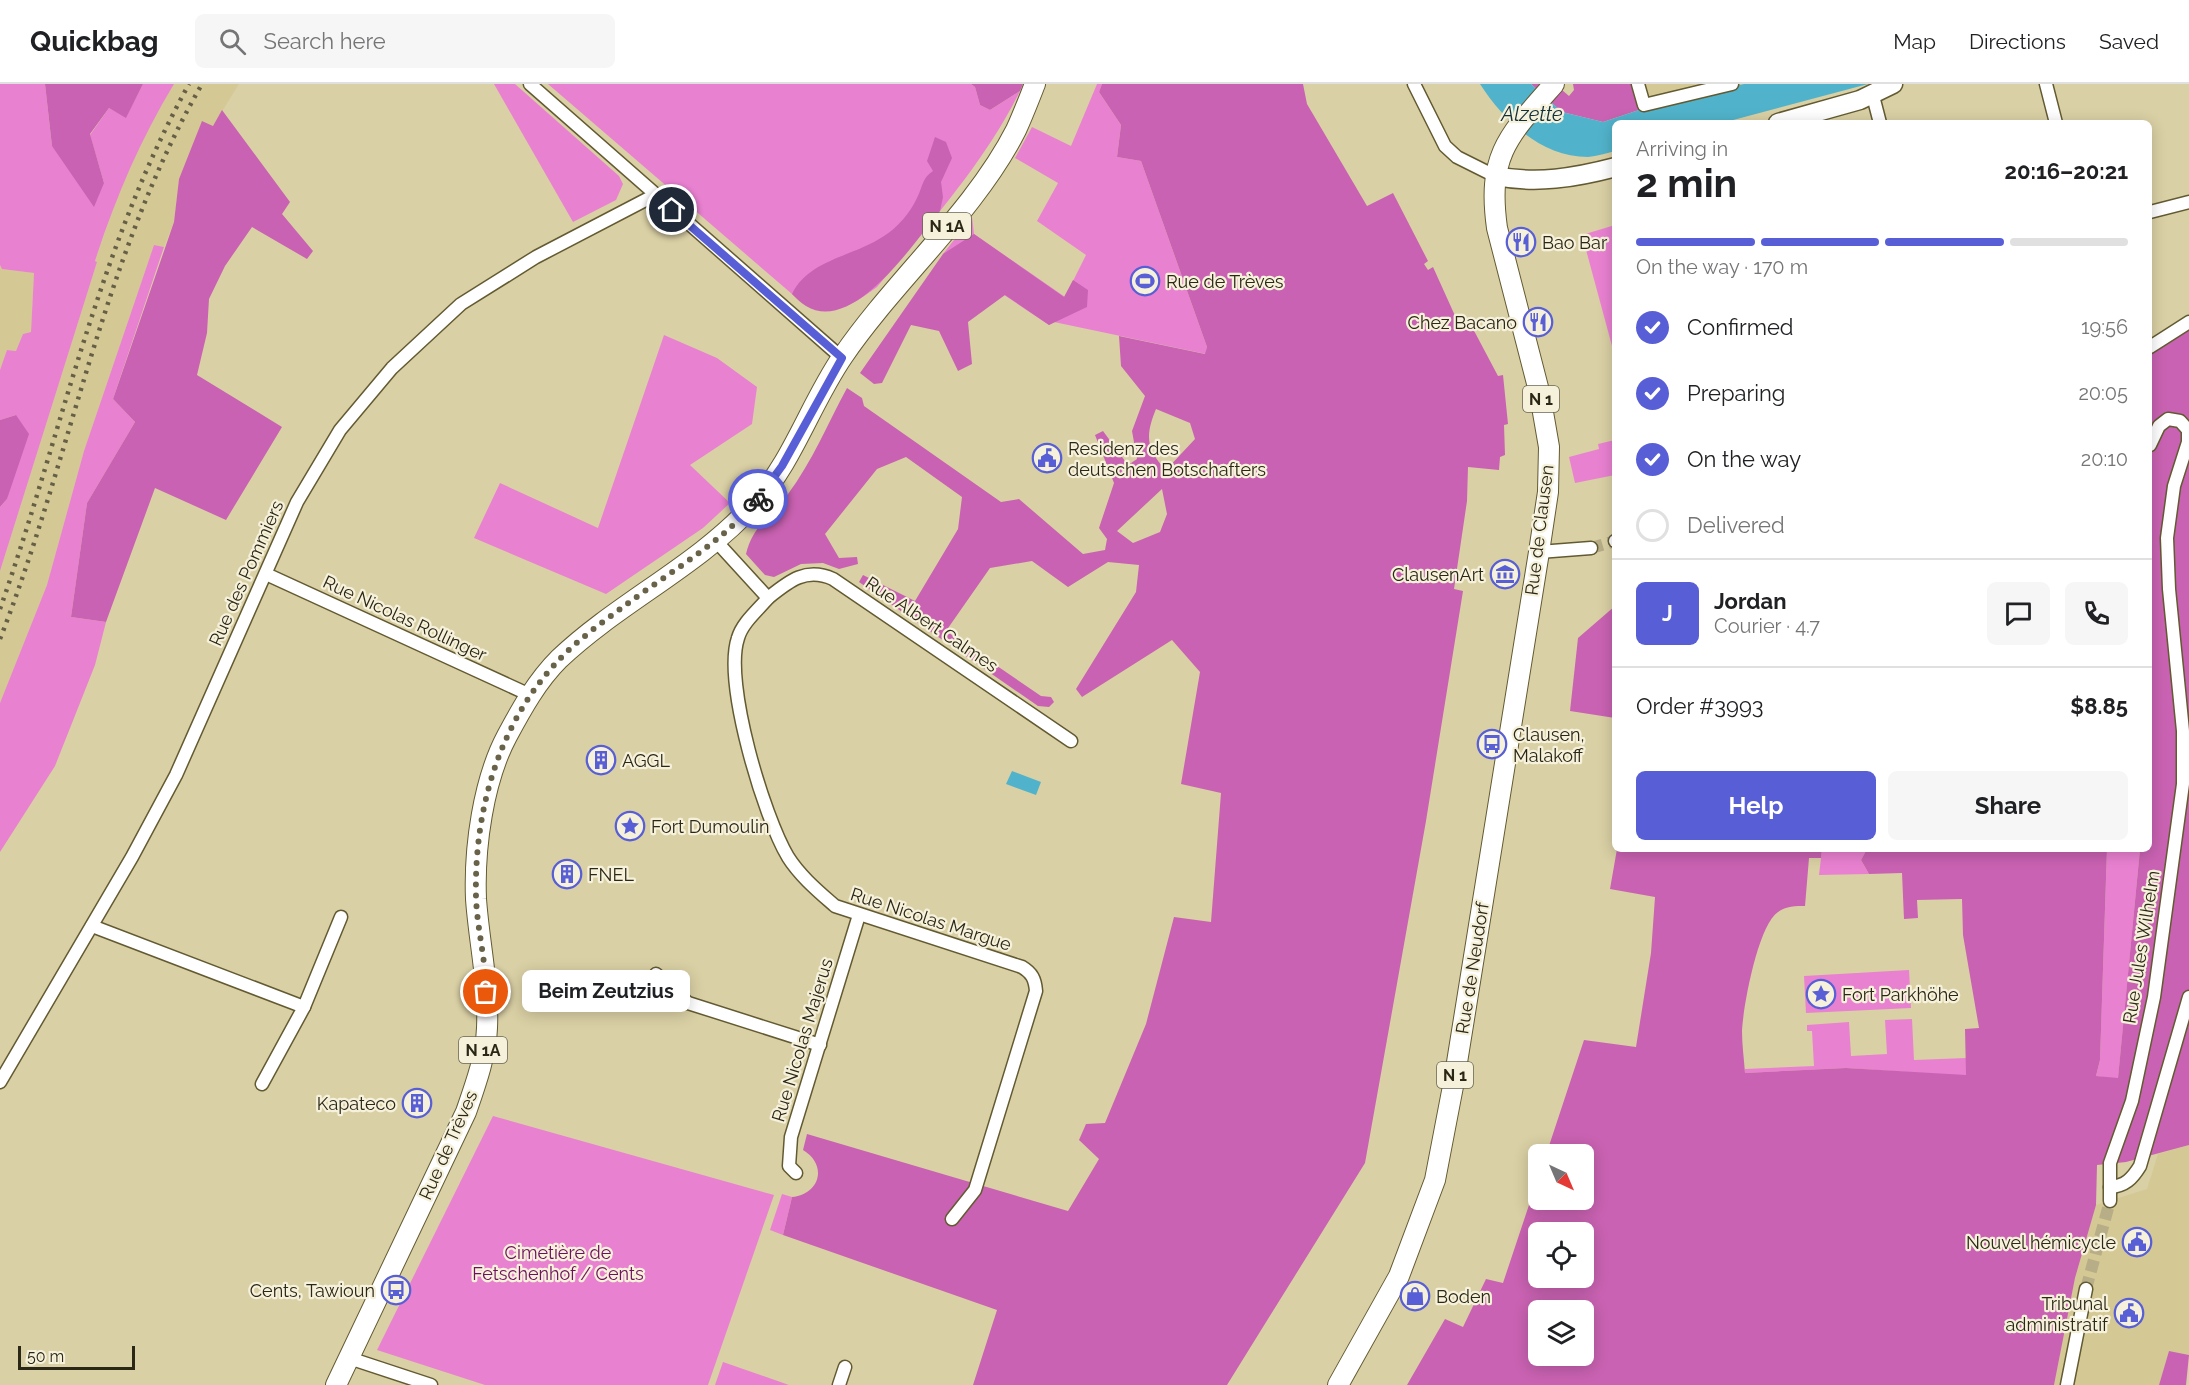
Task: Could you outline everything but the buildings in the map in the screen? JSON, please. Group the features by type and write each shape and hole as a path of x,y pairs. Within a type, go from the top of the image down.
{"main road":[{"name":"Rue de Trèves","path":"336,1385 466,1112 478,1077 487,1031 486,973 476,900 476,844 486,795 504,740 530,695 558,661 592,630 715,540 752,506 771,484 842,358 975,191 1016,130 1035,84"},
{"name":"N 1","path":"1495,176 1500,153 1515,128 1554,84"},
{"path":"1800,120 1823,117 1873,96 1893,84"},
{"path":"1495,176 1527,182 1578,177 1612,168"},
{"name":"Rue de Clausen","path":"1495,176 1494,203 1497,228 1540,395 1549,447 1548,492 1506,744"},
{"name":"Rue de Neudorf","path":"1338,1385 1400,1276 1435,1180 1454,1081 1506,744"}],"street":[{"path":"530,84 842,358"},
{"path":"1414,84 1446,146 1456,157 1495,176"},
{"path":"1638,84 1644,105 1732,84"},
{"path":"2046,84 2055,120"},
{"path":"1873,96 1879,120"},
{"name":"Rue des Pommiers","path":"0,1082 92,926 176,775 297,502 340,430 392,368 461,304 536,257 655,195"},
{"path":"2152,211 2189,202"},
{"path":"2152,346 2189,322"},
{"name":"Rue Jules Wilhelm","path":"2110,1201 2110,1163 2132,1101 2154,997 2183,784 2183,731 2170,601 2168,538 2174,486 2188,442 2188,430 2181,421 2168,419 2159,426 2152,441"},
{"path":"715,540 768,598"},
{"path":"1539,552 1591,548"},
{"name":"Rue Albert Calmes","path":"768,598 788,582 806,574 820,573 833,579 1071,741"},
{"name":"Rue Nicolas Rollinger","path":"266,574 530,695"},
{"name":"Rue Nicolas Margue","path":"768,598 738,636 734,657 746,737 768,812 788,856 811,885 835,906 1022,968 1030,972 1035,981 1036,991 975,1190 952,1219"},
{"name":"Rue Nicolas Majerus","path":"796,1173 789,1166 791,1137 858,915"},
{"path":"262,1084 304,1007 341,917"},
{"path":"92,926 304,1007"},
{"path":"656,974 688,1003 820,1046"},
{"path":"2110,1187 2123,1186 2133,1178 2140,1166 2189,997"},
{"path":"2067,1385 2086,1289"},
{"path":"349,1358 431,1385"},
{"path":"839,1385 845,1367"}],"shaded area":[{"path":"45,84 143,84 126,118 109,108 90,134 104,183 94,207 52,146"},
{"path":"174,84 239,84 213,126 203,121 179,179 174,222 164,247 154,245 84,451 47,585 0,703 0,571 97,262 95,261 120,189 150,124"},
{"path":"971,84 1023,84 1020,91 990,110 980,105 975,87"},
{"path":"1102,84 1303,84 1307,104 1367,206 1393,193 1428,261 1424,264 1428,270 1433,267 1461,329 1471,325 1498,376 1503,375 1508,424 1504,425 1505,455 1500,457 1499,470 1468,467 1467,501 1454,589 1463,591 1426,821 1365,1163 1227,1385 973,1385 997,1310 783,1235 792,1197 802,1195 809,1190 817,1178 816,1163 803,1150 807,1134 1068,1211 1099,1159 1079,1140 1086,1124 1105,1123 1146,1024 1174,917 1211,922 1221,793 1181,784 1200,672 1172,640 1082,697 1076,689 1136,592 1139,565 1108,562 1068,587 1032,561 990,568 946,631 1041,696 1051,697 1054,702 1049,707 1038,706 859,582 863,575 915,601 958,529 962,497 906,457 877,469 825,534 839,558 857,557 858,564 839,569 823,563 801,564 774,577 765,575 746,554 757,529 788,494 805,469 847,388 862,398 864,406 1001,502 1019,499 1083,554 1105,550 1107,539 1099,528 1114,483 1095,435 1103,431 1128,465 1137,459 1132,431 1145,396 1121,366 1119,336 1205,354 1207,347 1141,161 1117,157 1121,125 1099,92","holes":["1156,409 1190,423 1195,439 1166,470 1154,455 1149,442 1150,427","1162,489 1167,514 1160,532 1133,543 1117,531"]},
{"path":"1531,84 1555,84 1569,96 1574,90 1573,84 1632,84 1639,110 1603,122 1562,112"},
{"path":"1632,84 1744,84 1639,110"},
{"path":"222,110 290,202 282,214 313,251 307,259 252,227 225,266 209,299 207,333 197,375 282,427 226,520 155,488 106,622 71,617 87,503 135,422 113,399 174,222 179,179 202,121 213,126"},
{"path":"935,137 946,142 952,158 941,182 943,197 940,211 915,243 882,281 863,297 844,308 825,311 800,302 792,294 809,273 872,243 903,219 914,204 925,179 933,171 927,161"},
{"path":"974,234 1064,297 1073,280 1088,290 1087,307 1049,325 1005,295 968,322 972,364 958,371 939,331 911,325 882,383 874,384 860,373 943,254"},
{"path":"0,265 3,269 34,273 31,332 23,334 16,351 7,350 0,370"},
{"path":"2189,322 2189,1145 2126,1162 2097,1165 2096,1205 2075,1278 2054,1385 1407,1385 1445,1319 1463,1327 1486,1279 1503,1283 1528,1208 1528,1210 1594,1210 1594,1144 1550,1144 1584,1040 1636,1047 1651,953 1655,897 1610,889 1616,852 1822,852 1821,858 1809,858 1805,906 1788,907 1778,912 1771,920 1758,949 1743,1020 1745,1073 1846,1068 1966,1075 1965,1029 1979,1028 1963,935 1962,899 1917,900 1918,918 1904,919 1902,873 1869,874 1861,860 1865,852 2107,852 2100,1060 2096,1076 2118,1078 2140,852 2152,852 2152,346"},
{"path":"16,415 29,434 7,499 0,507 0,420"},
{"path":"1612,609 1612,718 1570,711 1578,638"},
{"name":"Nouvel hémicycle","path":"2189,1145 2189,1355 2169,1351 2159,1385 2054,1385 2075,1278 2096,1205 2147,1189 2158,1154"},
{"path":"2169,1351 2189,1355 2186,1385 2159,1385"}],"green space":[{"path":"0,84 45,84 52,146 104,183 90,135 109,108 126,117 143,84 174,84 139,148 103,238 0,571 0,507 7,499 16,415 0,420 0,370 7,350 16,351 23,334 31,332 34,273 2,269 0,265"},
{"path":"494,84 515,84 619,176 623,184 616,200 573,222"},
{"path":"548,84 971,84 975,87 980,105 990,110 1020,91 990,144 972,169 877,287 855,302 825,310 814,308 792,294"},
{"path":"1097,84 1102,84 1099,92 1121,125 1117,157 1141,161 1207,347 1206,354 1054,322 1049,325 943,254 972,217 974,234 1065,297 1086,255 1037,221 1058,183 1015,158 1032,127 1071,146"},
{"path":"1612,226 1612,346 1582,235"},
{"path":"154,245 164,247 113,399 135,422 87,503 71,617 106,622 95,665 55,766 0,852 0,703 47,585 84,451"},
{"path":"664,335 717,358 757,387 752,424 690,465 730,503 703,528 606,594 474,538 500,483 598,528"},
{"path":"1612,441 1612,476 1575,483 1569,457 1599,449 1598,444"},
{"path":"1822,852 1865,852 1861,860 1869,874 1819,875"},
{"path":"2107,852 2140,852 2118,1079 2096,1076 2100,1060"},
{"path":"1909,970 1911,1008 1806,1013 1804,976"},
{"path":"1912,1019 1914,1060 1966,1058 1967,1076 1846,1068 1745,1073 1745,1069 1814,1066 1812,1031 1807,1031 1807,1025 1849,1022 1851,1056 1887,1054 1885,1020"},
{"name":"Cimetière de Fetschenhof / Cents","path":"493,1116 774,1195 708,1385 485,1385 377,1350"},
{"path":"782,1194 792,1197 783,1235 770,1230"},
{"path":"723,1362 789,1385 715,1385"}],"water":[{"name":"Alzette","path":"1480,84 1531,84 1562,112 1603,122 1639,110 1744,84 1868,84 1733,120 1612,120 1612,152 1588,157 1555,151 1540,144 1512,123"},
{"path":"1012,771 1041,782 1036,795 1006,784"}],"tunnel":[{"path":"1591,548 1612,542"},
{"path":"2086,1289 2110,1201"}],"railway":[{"path":"0,609 106,276 157,146 189,84"},
{"path":"0,639 25,569 91,357 139,217 168,150 202,84"}],"way so far":[{"path":"486,992 486,973 476,900 476,844 486,795 504,740 530,695 558,661 592,630 715,540 758,499"}],"place":[{"name":"Bao Bar","path":"1521,242"},
{"name":"Rue de Trèves","path":"1145,281"},
{"name":"Chez Bacano","path":"1538,322"},
{"name":"Residenz des deutschen Botschafters","path":"1047,458"},
{"name":"ClausenArt","path":"1505,574"},
{"name":"Clausen, Malakoff","path":"1492,744"},
{"name":"AGGL","path":"601,760"},
{"name":"Fort Dumoulin","path":"630,826"},
{"name":"FNEL","path":"567,874"},
{"name":"Beim Zeutzius","path":"486,992"},
{"name":"Fort Parkhöhe","path":"1821,994"},
{"name":"Kapateco","path":"417,1103"},
{"name":"Nouvel hémicycle","path":"2137,1242"},
{"name":"Cents, Tawioun","path":"396,1290"},
{"name":"Boden","path":"1415,1296"},
{"name":"Tribunal administratif","path":"2129,1313"}],"route":[{"path":"672,210 842,358 782,466 758,499"}]}
